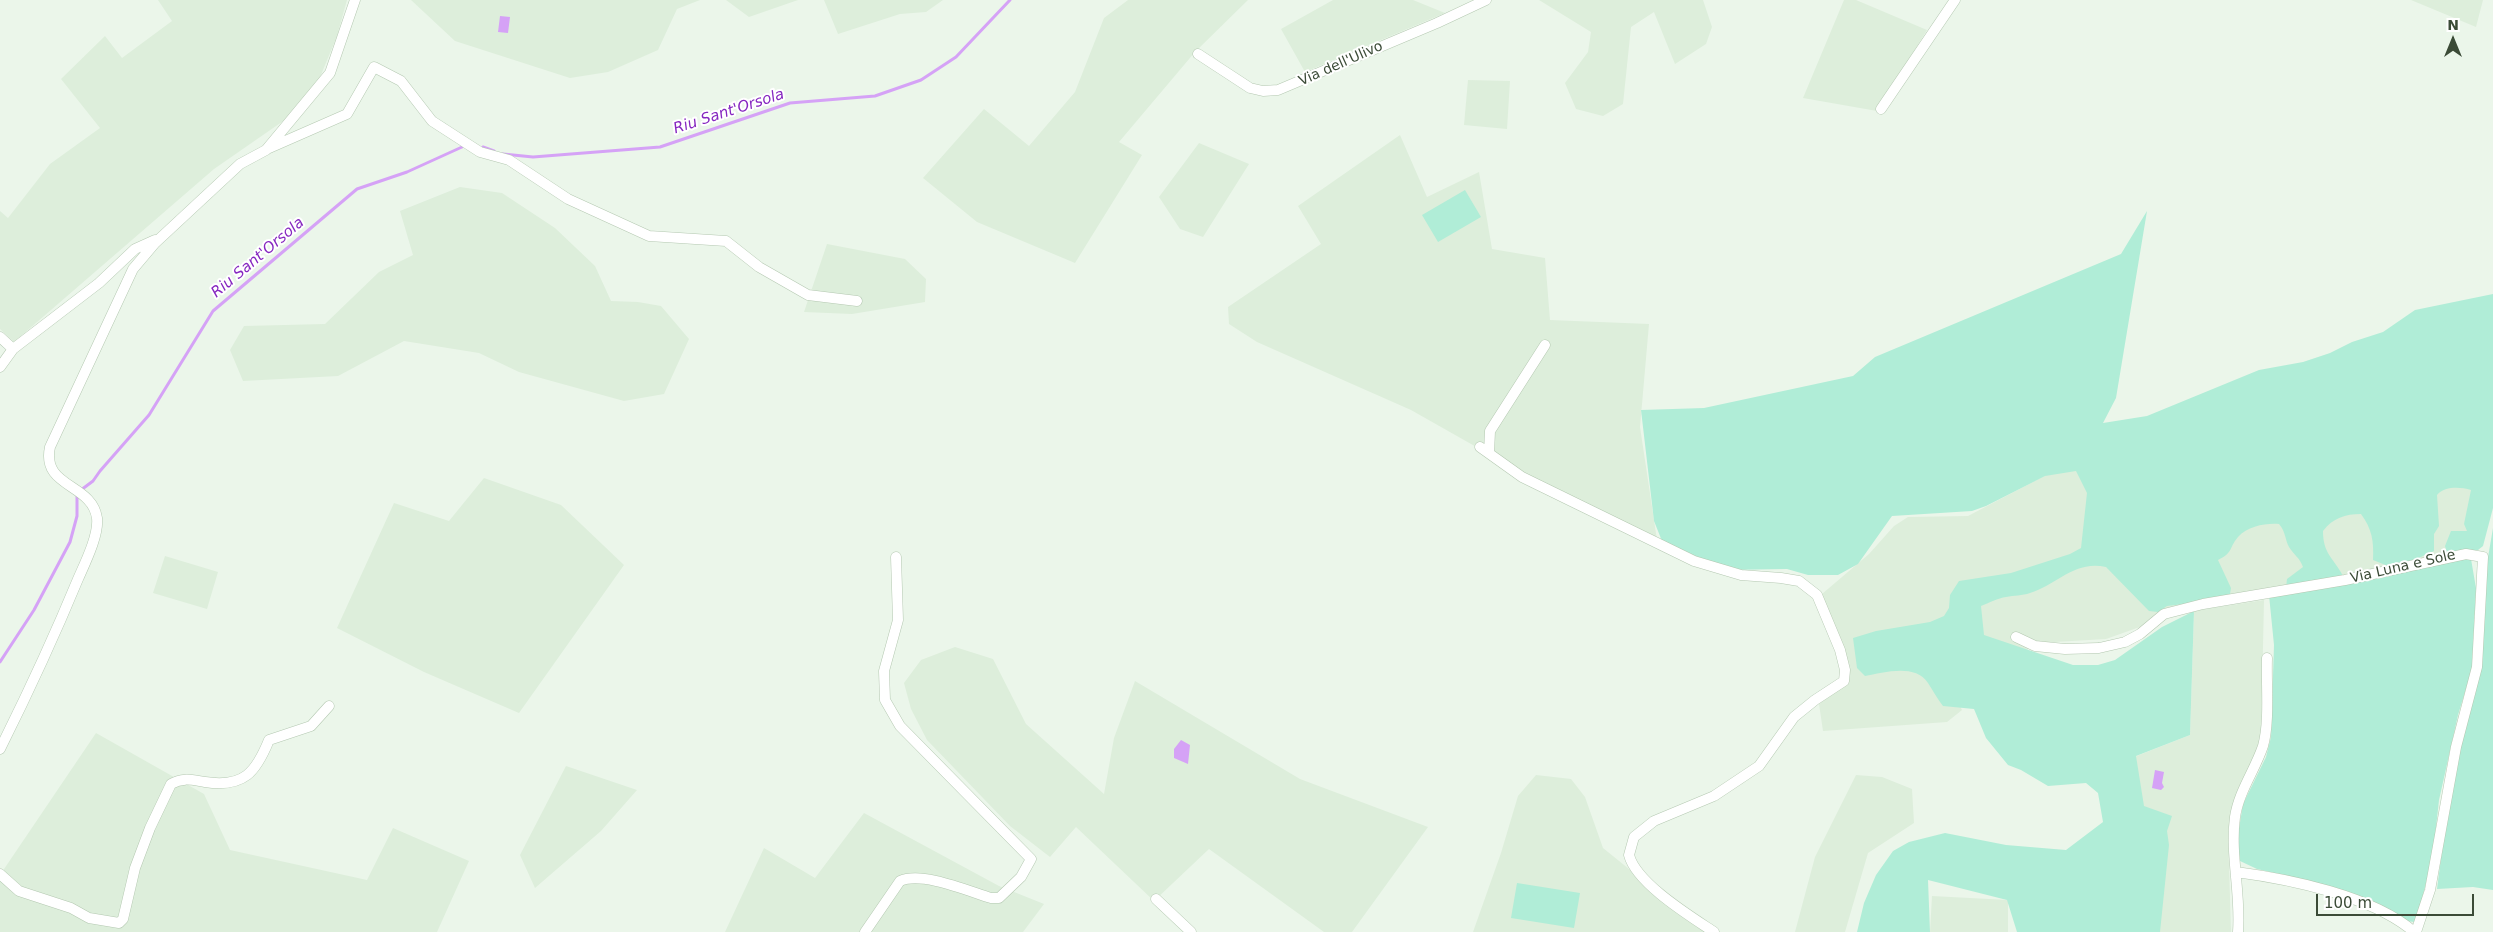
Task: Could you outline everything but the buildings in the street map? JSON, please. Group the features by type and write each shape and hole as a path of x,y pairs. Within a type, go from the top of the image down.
{"street":[{"path":"266,150 330,73 356,0"},
{"name":"Via dell'Ulivo","path":"1198,54 1250,88 1263,91 1278,90 1437,23 1486,0"},
{"path":"1882,109 1955,0"},
{"path":"0,749 42,666 91,548 98,522 94,507 87,498 57,476 48,463 50,447 133,269 161,238 240,164 266,150 347,114 374,67 401,81 432,121 480,152 509,160 568,199 649,236 726,242 759,267 808,295 857,301"},
{"path":"0,367 13,349 99,283 135,249 161,238"},
{"path":"0,337 13,349"},
{"path":"1545,346 1490,431 1485,450 1522,477 1694,561 1741,575 1781,578 1799,582 1817,595 1840,650 1845,670 1844,681 1815,700 1794,717 1759,766 1714,796 1654,821 1634,837 1629,854 1630,861 1646,880 1678,908 1714,932"},
{"name":"Via Luna e Sole","path":"2016,637 2035,646 2065,649 2099,648 2125,642 2140,634 2164,614 2203,604 2345,580 2466,554 2483,557 2477,668 2456,747 2430,890 2415,932 2393,917 2334,893 2282,878 2236,872"},
{"path":"865,932 900,881 916,878 991,898 999,898 1021,877 1032,859 900,726 889,710 885,700 884,671 898,620 896,556"},
{"path":"2238,932 2236,872 2232,842 2236,814 2244,784 2263,746 2266,733 2267,658"},
{"path":"0,874 19,892 71,908 89,918 113,924 119,923 123,919 135,868 147,836 172,784 185,779 216,784 251,774 261,760 269,740 311,726 329,706"},
{"path":"1156,899 1191,932"}],"shaded area":[{"path":"158,0 347,0 337,36 316,87 289,117 214,169 14,342 0,329 0,211 8,218 50,164 100,128 61,79 105,36 122,58 172,21"},
{"path":"411,0 700,0 677,9 658,50 608,72 570,78 455,41"},
{"path":"726,0 798,0 749,17"},
{"path":"824,0 943,0 926,12 900,14 838,34"},
{"path":"1128,0 1248,0 1195,52 1119,142 1142,155 1075,263 977,222 923,178 984,109 1029,146 1075,92 1104,18"},
{"path":"1333,0 1413,0 1445,13 1305,72 1281,29"},
{"path":"1539,0 1703,0 1712,27 1706,44 1675,64 1654,12 1631,27 1623,104 1603,116 1576,109 1565,83 1588,52 1591,32"},
{"path":"1844,0 1856,0 1927,30 1877,111 1803,98"},
{"path":"2411,0 2483,0 2476,27"},
{"path":"500,16 510,17 508,33 498,32"},
{"path":"1468,80 1510,81 1507,129 1464,125"},
{"path":"1400,135 1427,197 1479,172 1492,249 1545,258 1550,320 1649,324 1640,427 1657,540 1494,457 1411,410 1257,342 1229,324 1228,307 1321,244 1298,206"},
{"path":"1199,143 1249,164 1203,237 1180,229 1159,197"},
{"path":"460,187 502,193 555,228 595,266 611,301 638,302 661,306 689,339 664,394 624,401 519,372 479,353 404,341 338,376 243,381 230,350 244,326 325,324 379,272 413,255 400,211"},
{"path":"827,244 905,259 926,279 925,302 852,314 804,312"},
{"path":"2422,453 2493,505 2478,550 2446,553 2262,593 2175,606 2151,623 2106,639 2037,643 1999,669 1951,690 1962,710 1947,722 1823,731 1819,704 1848,675 1822,594 1869,554 1894,526 1908,517 1968,516 2071,462"},
{"path":"484,478 561,505 624,565 519,713 424,672 337,628 394,503 449,521"},
{"path":"165,556 218,572 207,609 153,593"},
{"path":"2264,600 2261,739 2241,787 2228,830 2231,932 2120,932 2124,761 2190,735 2194,611"},
{"path":"955,647 993,659 1026,724 1104,794 1114,738 1135,681 1300,779 1428,827 1352,932 1324,932 1209,849 1154,901 1076,827 1050,857 1010,826 927,740 911,709 904,683 921,660"},
{"path":"96,733 204,794 230,850 367,880 393,828 469,861 437,932 0,932 0,875"},
{"path":"1181,740 1190,745 1188,764 1174,758 1174,749"},
{"path":"566,766 637,790 601,831 535,888 520,855"},
{"path":"2155,770 2164,772 2162,783 2164,787 2161,790 2152,788"},
{"path":"1536,775 1571,779 1585,797 1603,848 1707,932 1473,932 1501,853 1518,796"},
{"path":"1856,775 1882,777 1912,789 1914,823 1868,853 1845,932 1795,932 1815,857"},
{"path":"864,813 999,886 1044,904 1023,932 725,932 764,848 815,878"},
{"path":"1932,896 2008,900 2008,932 1930,932"}],"green space":[{"path":"1465,190 1481,217 1438,242 1422,215"},
{"path":"2147,211 2116,398 2103,423 2147,416 2259,370 2303,362 2330,353 2352,342 2383,332 2415,310 2493,294 2493,508 2483,546 2478,550 2447,553 2445,546 2451,531 2467,531 2464,524 2471,490 2453,488 2444,490 2437,495 2439,526 2434,534 2434,551 2414,560 2388,566 2373,560 2373,541 2370,530 2361,514 2355,514 2335,520 2323,531 2323,539 2327,550 2343,576 2286,588 2287,579 2303,567 2289,547 2279,524 2269,524 2257,526 2242,533 2229,552 2218,560 2231,588 2230,594 2225,599 2167,606 2158,612 2149,611 2106,567 2095,566 2075,570 2030,593 1997,599 1981,606 1984,635 2073,665 2098,665 2115,660 2162,627 2194,611 2190,735 2136,756 2144,806 2172,816 2167,831 2169,845 2160,932 2017,932 2007,900 1928,880 1930,932 1857,932 1864,903 1876,875 1893,851 1909,842 1945,833 2006,845 2066,850 2103,822 2098,793 2086,783 2048,786 2021,770 2008,765 1986,738 1974,709 1943,706 1922,677 1907,671 1865,676 1857,668 1853,638 1876,631 1930,622 1944,616 1949,608 1950,595 1959,581 2011,573 2070,554 2081,548 2087,493 2076,471 2045,476 1986,506 1972,511 1892,516 1858,564 1838,575 1808,575 1787,569 1723,570 1664,546 1654,521 1641,410 1704,408 1853,376 1875,357 2121,254"},
{"path":"2493,528 2493,890 2473,887 2437,889 2444,835 2459,754 2480,664 2486,569"},
{"path":"2465,558 2471,559 2476,588 2472,669 2458,715 2439,800 2433,855 2418,915 2414,922 2406,921 2330,886 2257,869 2240,861 2237,841 2243,804 2266,757 2271,737 2274,645 2269,595"},
{"path":"1517,883 1580,893 1574,928 1511,918"}],"waterway":[{"name":"Riu Sant'Orsola","path":"503,154 533,157 660,147 790,103 875,96 921,80 956,57 1010,0"},
{"name":"Riu Sant'Orsola","path":"81,490 93,481 149,415 213,311 357,189 407,172 462,147"},
{"name":"Riu Sant'Orsola","path":"483,147 494,151"},
{"name":"Riu Sant'Orsola","path":"0,662 34,610 70,542 77,516 77,495"}]}
